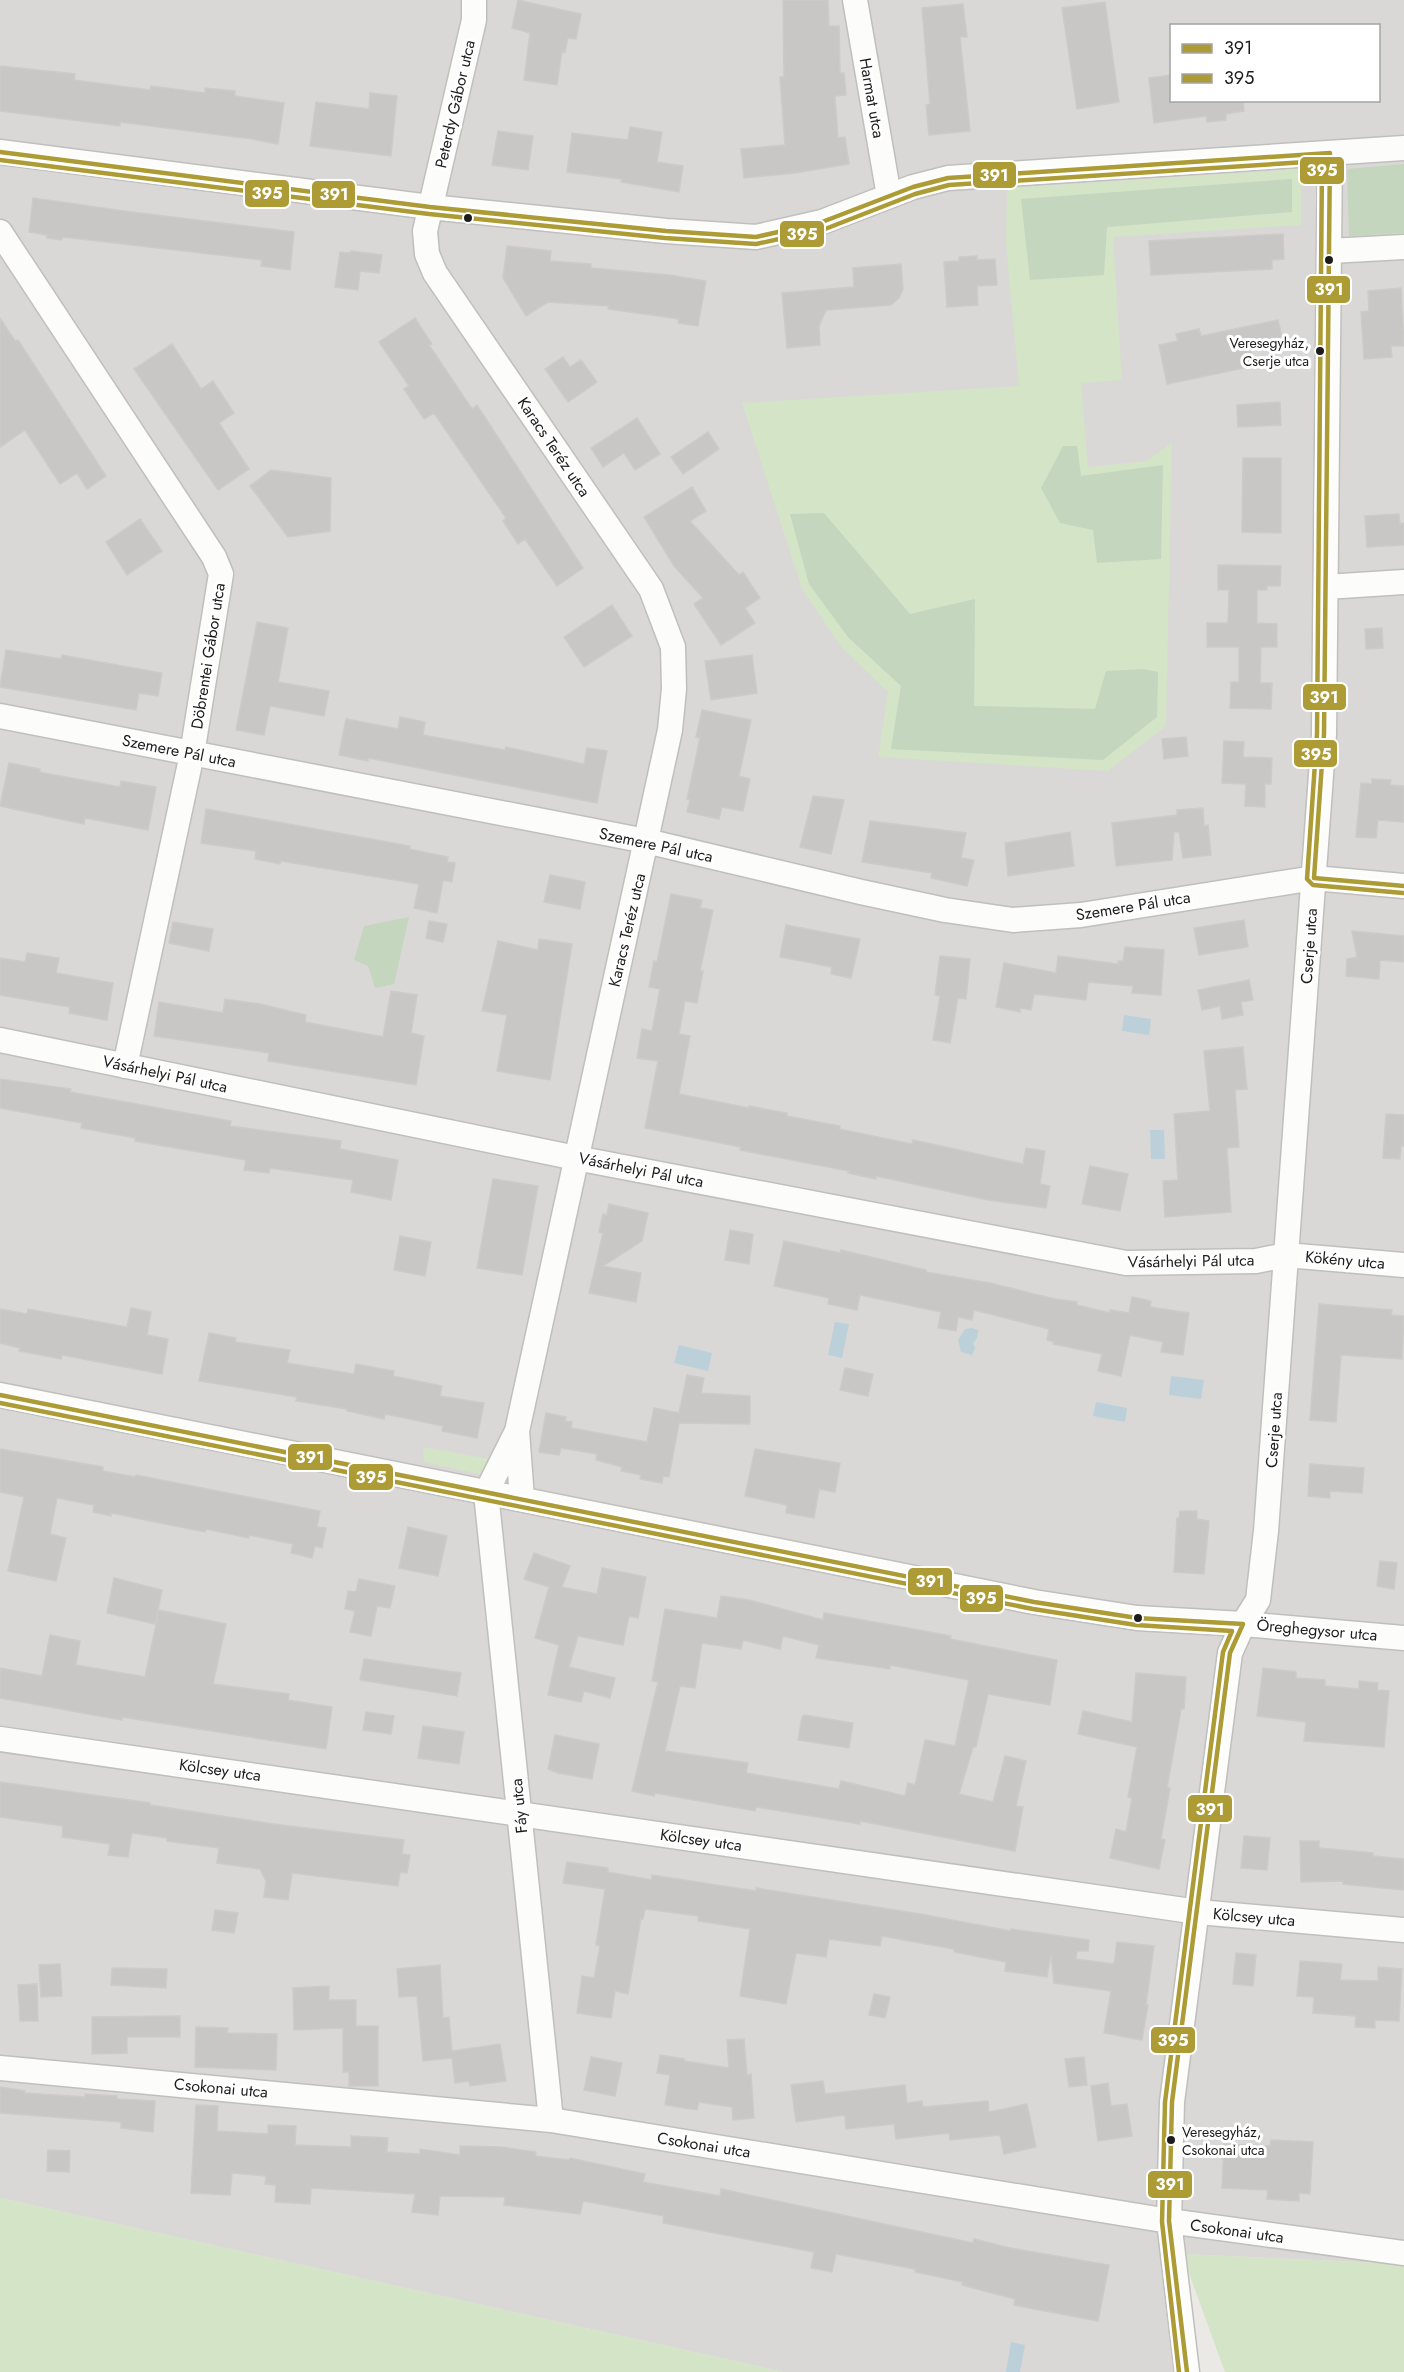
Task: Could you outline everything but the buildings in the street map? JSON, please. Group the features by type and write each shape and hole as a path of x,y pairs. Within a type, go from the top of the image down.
{"street":[{"name":"Peterdy Gábor utca","path":"430,207 474,21 474,0"},
{"name":"Harmat utca","path":"855,0 889,196"},
{"path":"0,152 430,207 666,231 756,237 822,222 913,187 948,178 1404,148"},
{"name":"Cserje utca","path":"1187,2372 1169,2221 1172,2102 1230,1653 1243,1624 1258,1600 1266,1531 1324,734 1330,153"},
{"name":"Karacs Teréz utca","path":"430,207 425,231 427,254 435,273 651,590 673,647 674,689 670,730 518,1431 486,1493"},
{"name":"Döbrentei Gábor utca","path":"0,232 214,557 221,574 192,754 125,1066"},
{"path":"1330,251 1404,247"},
{"path":"1326,587 1404,582"},
{"name":"Szemere Pál utca","path":"0,716 646,841 861,892 945,910 1013,920 1081,915 1314,878 1404,886"},
{"name":"Vásárhelyi Pál utca","path":"0,1040 576,1158 1126,1263 1256,1261 1286,1255"},
{"name":"Kökény utca","path":"1286,1255 1404,1265"},
{"name":"Öreghegysor utca","path":"0,1395 1034,1602 1137,1618 1243,1624 1404,1638"},
{"name":"Karacs Teréz utca","path":"518,1431 522,1499"},
{"name":"Fáy utca","path":"486,1493 551,2120"},
{"name":"Kölcsey utca","path":"0,1738 1198,1912 1404,1930"},
{"name":"Csokonai utca","path":"0,2068 551,2120 1169,2221 1404,2253"}],"shaded area":[{"path":"0,0 1404,0 1404,2264 1182,2254 1197,2372 784,2372 0,2198"}],"green space":[{"path":"1404,164 1404,233 1349,236 1347,169"},
{"path":"1301,169 1301,225 1113,237 1122,380 1081,383 1088,467 1146,461 1172,443 1166,726 1108,771 878,757 888,692 842,648 802,589 742,403 1019,386 1006,244 1007,188","holes":["1022,199 1292,212 1107,227 1030,280","1063,447 1077,447 1081,476 1161,559 1094,530","823,513 910,614 975,599 974,706 1095,709 891,749 901,686 848,637 790,515"]},
{"path":"1292,179 1292,212 1107,227 1104,275 1030,280 1021,199"},
{"path":"1063,446 1077,446 1081,476 1163,465 1161,559 1097,563 1093,530 1060,523 1041,488"},
{"path":"824,513 910,614 975,599 974,706 1095,709 1106,671 1143,669 1158,672 1157,717 1103,760 891,749 901,686 848,637 809,584 790,514"},
{"path":"409,917 394,984 375,988 368,966 354,960 364,926"},
{"path":"423,1447 489,1459 483,1475 424,1462"},
{"path":"0,2198 784,2372 0,2372"},
{"path":"1182,2254 1404,2264 1404,2372 1225,2372"}],"water":[{"path":"1124,1015 1151,1019 1149,1035 1122,1031"},
{"path":"1150,1130 1164,1130 1165,1159 1151,1159"},
{"path":"835,1322 849,1324 842,1358 828,1355"},
{"path":"965,1329 978,1330 977,1338 973,1343 975,1348 972,1355 961,1352 958,1340"},
{"path":"679,1345 712,1353 708,1371 674,1363"},
{"path":"1171,1376 1204,1380 1201,1399 1169,1395"},
{"path":"1096,1402 1127,1408 1125,1422 1093,1416"},
{"path":"1011,2342 1025,2345 1020,2372 1006,2372"}],"transit line":[{"name":"391","path":"0,152 430,207 666,231 756,237 822,222 913,187 948,178 1330,153"},
{"name":"391","path":"1314,878 1324,734 1330,153"},
{"name":"395","path":"0,160 429,214 665,238 756,244 825,229 915,194 949,185 1322,161 1317,734 1307,879 1313,885 1403,893"},
{"name":"391","path":"1314,878 1404,886"},
{"name":"391","path":"0,1395 1034,1602 1137,1618 1243,1624"},
{"name":"395","path":"0,1403 1033,1609 1136,1625 1232,1631 1223,1652 1165,2102 1162,2222 1179,2372"},
{"name":"391","path":"1187,2372 1169,2221 1172,2102 1230,1653 1243,1624"}],"place":[{"name":"Veresegyház, Cserje utca","path":"1320,351"},
{"name":"Veresegyház, Csokonai utca","path":"1171,2140"}]}
